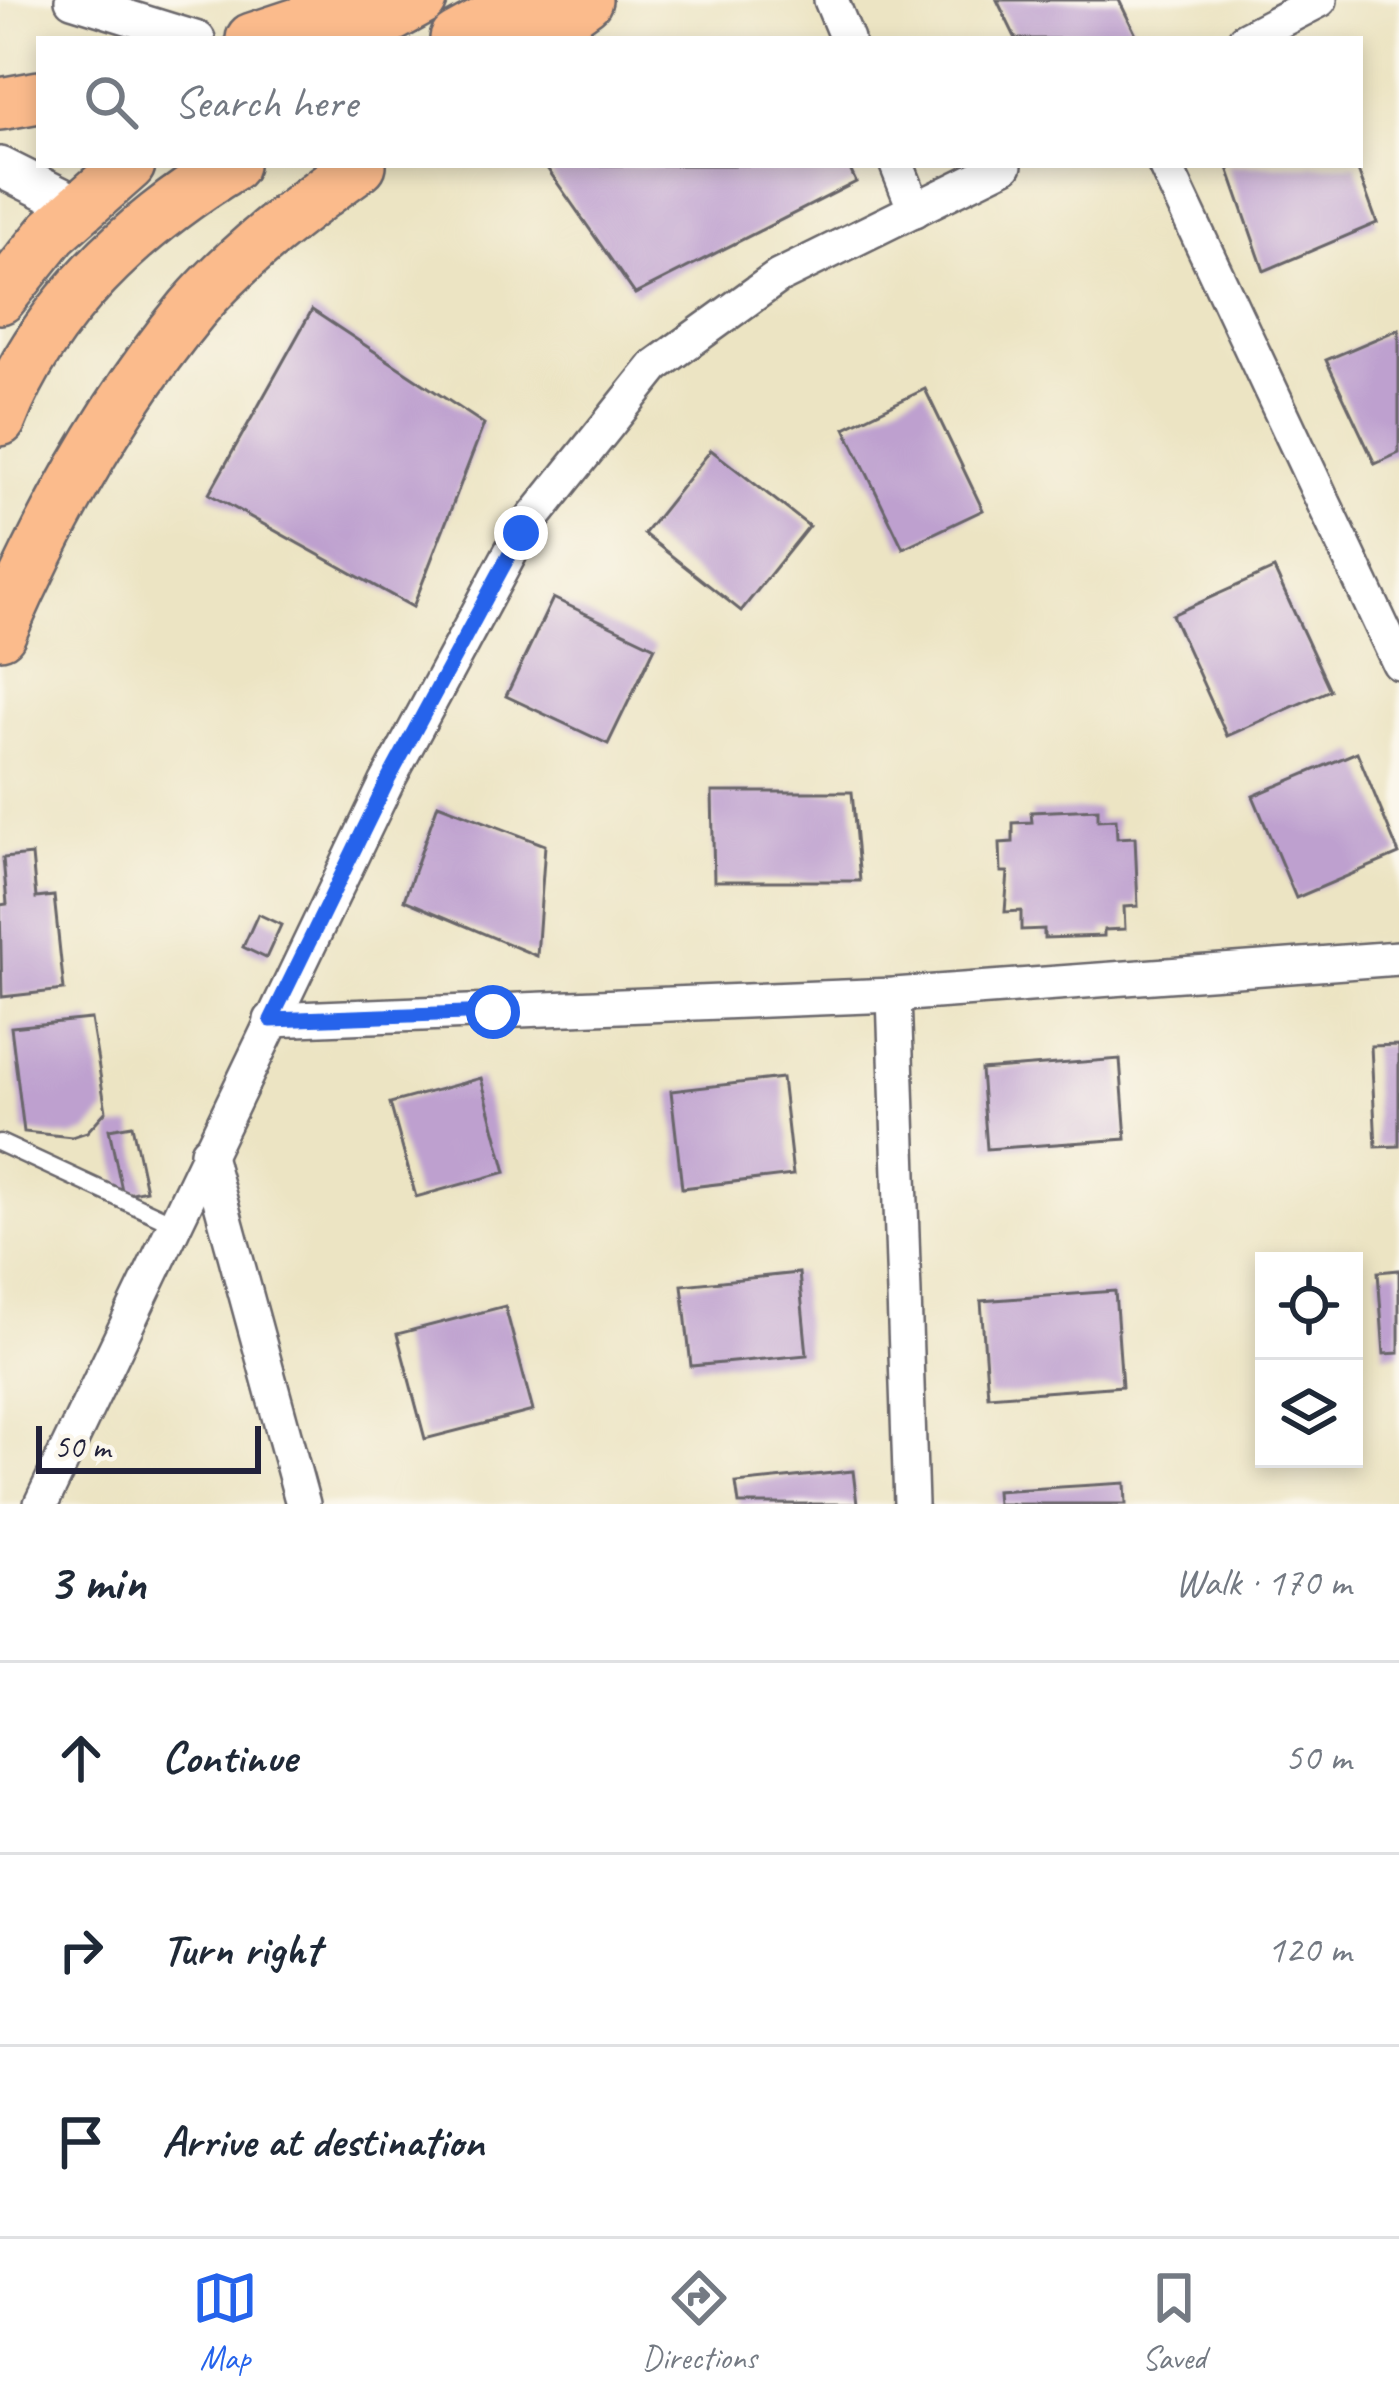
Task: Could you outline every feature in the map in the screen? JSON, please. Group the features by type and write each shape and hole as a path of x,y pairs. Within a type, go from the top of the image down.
{"main road":[{"path":"261,36 370,0"},
{"path":"355,36 421,0"},
{"path":"461,36 526,0"},
{"path":"536,36 586,0"},
{"path":"0,104 36,98"},
{"path":"0,298 19,250 82,208 126,168"},
{"path":"0,419 43,338 106,264 228,168"},
{"path":"0,633 99,446 194,307 298,210 356,168"},
{"path":"82,208 106,264"},
{"path":"19,250 106,264"}],"street":[{"path":"72,0 188,36"},
{"path":"831,0 846,36"},
{"path":"1251,36 1320,0"},
{"path":"0,167 82,208"},
{"path":"898,168 915,210"},
{"path":"41,1504 387,782 521,533 655,367 778,278 999,168"},
{"path":"1167,168 1399,663"},
{"path":"271,1020 894,995 1399,958"},
{"path":"894,995 911,1504"},
{"path":"207,1152 303,1504"}],"lane":[{"path":"0,1143 173,1222"}],"building":[{"path":"997,0 1119,0 1137,36 1015,36"},
{"path":"547,168 849,168 856,182 635,294"},
{"path":"1228,168 1357,168 1377,223 1264,271"},
{"path":"312,310 484,424 413,607 209,494"},
{"path":"1399,329 1399,453 1375,464 1326,360"},
{"path":"925,389 983,510 903,548 845,428"},
{"path":"711,450 809,526 741,611 644,534"},
{"path":"1274,569 1330,690 1227,736 1172,615"},
{"path":"553,598 655,647 608,744 506,696"},
{"path":"1357,752 1399,854 1296,898 1253,796"},
{"path":"712,792 852,792 860,881 714,881"},
{"path":"438,804 545,845 537,956 404,900"},
{"path":"1098,809 1098,820 1116,819 1117,838 1135,837 1138,906 1124,907 1125,929 1104,930 1104,936 1044,938 1044,929 1021,930 1021,911 1005,912 1008,872 1001,872 1000,843 1013,842 1013,823 1032,822 1031,812"},
{"path":"32,855 36,898 54,896 64,990 2,997 0,905 7,904 3,858"},
{"path":"258,914 281,925 266,958 243,947"},
{"path":"91,1019 106,1111 87,1132 72,1137 24,1132 11,1027"},
{"path":"1399,1045 1399,1146 1376,1147 1371,1046"},
{"path":"1120,1059 1126,1139 987,1149 981,1070"},
{"path":"481,1078 506,1172 416,1197 390,1103"},
{"path":"782,1078 793,1175 682,1188 671,1091"},
{"path":"132,1125 146,1190 123,1195 109,1129"},
{"path":"1399,1270 1399,1353 1384,1354 1378,1272"},
{"path":"799,1273 807,1355 691,1366 682,1285"},
{"path":"1115,1291 1122,1386 988,1396 981,1301"},
{"path":"505,1306 533,1411 425,1439 397,1334"},
{"path":"853,1471 857,1504 739,1504 736,1483"},
{"path":"1125,1483 1126,1504 997,1504 996,1491"}],"route":[{"path":"493,1012 271,1020 387,782 521,533"}]}
